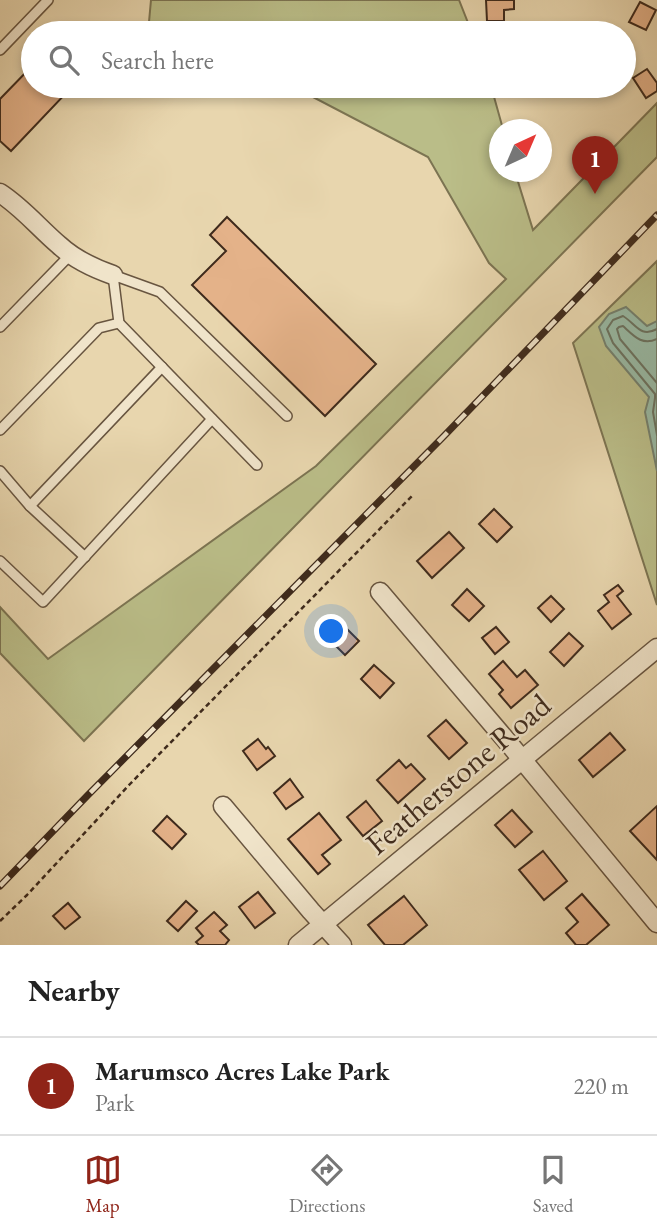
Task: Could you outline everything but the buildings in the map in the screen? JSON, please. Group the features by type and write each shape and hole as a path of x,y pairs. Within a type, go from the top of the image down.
{"street":[{"path":"0,194 20,208 60,247 100,271 113,275"},
{"path":"380,592 657,923"},
{"name":"Featherstone Road","path":"298,945 657,648"},
{"path":"223,806 342,945"}],"lane":[{"path":"28,21 48,0"},
{"path":"0,50 21,28"},
{"path":"0,327 71,254"},
{"path":"257,465 119,323 113,275 160,292 286,416"},
{"path":"0,430 99,328 119,323"},
{"path":"30,506 162,367"},
{"path":"0,561 43,603 212,419"},
{"path":"0,471 30,506 85,557"}],"path":[{"path":"0,921 412,496"}],"shaded area":[{"path":"151,0 459,0 467,21 149,21"},
{"path":"315,98 494,98 500,119 489,119 489,182 518,182 533,230 657,103 657,157 84,741 0,653 0,607 48,659 316,466 506,279 489,263 428,157"},
{"path":"657,261 657,605 573,343"}],"water":[{"path":"626,307 647,326 657,321 657,471 645,412 649,397 606,346 599,327 609,314"}],"railway":[{"path":"0,886 444,436 657,215"}],"place":[{"name":"Marumsco Acres Lake Park","path":"595,194"}]}
